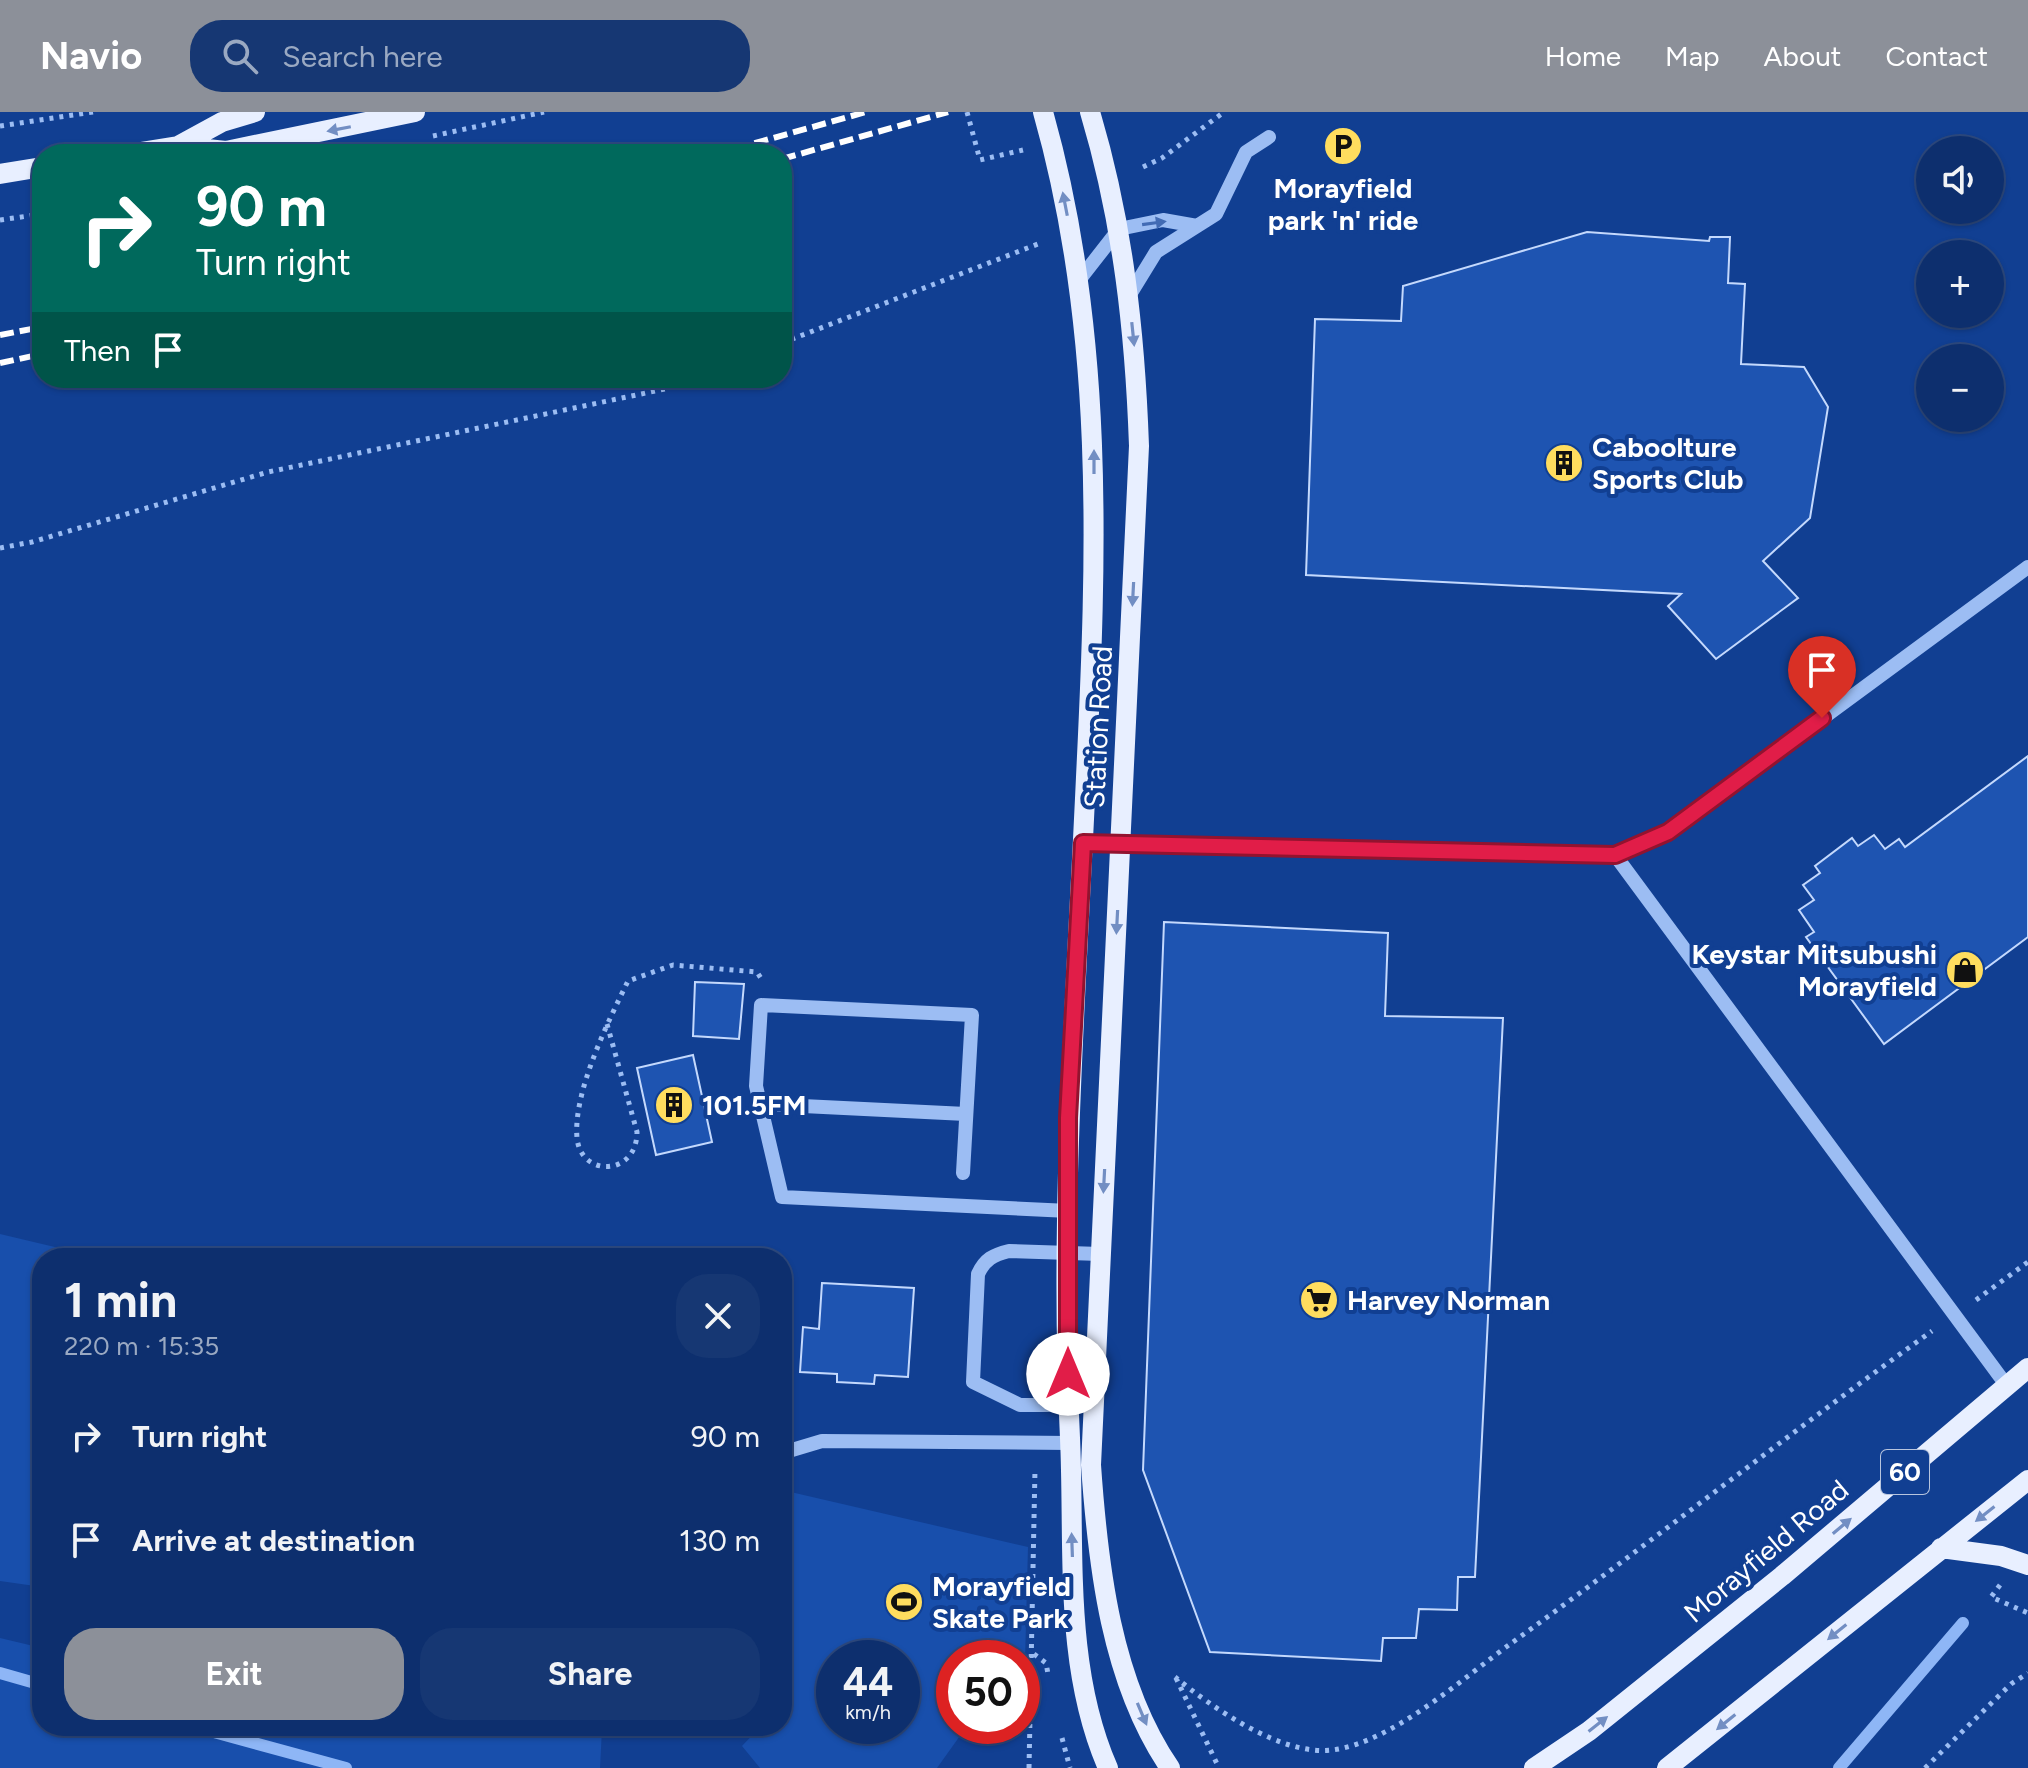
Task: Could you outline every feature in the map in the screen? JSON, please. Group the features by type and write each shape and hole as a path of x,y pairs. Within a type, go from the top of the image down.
{"main road":[{"path":"182,144 222,122 255,112"},
{"path":"260,144 415,112"},
{"name":"Station Road","path":"1043,112 1080,279 1094,445 1092,654 1068,1118 1068,1405 1078,1648 1087,1706 1108,1768"},
{"name":"Station Road","path":"1090,112 1119,229 1129,296 1139,446 1093,1405 1095,1526 1105,1592 1138,1705 1170,1768"},
{"path":"0,174 32,169"},
{"name":"Morayfield Road","path":"1534,1768 1589,1731 1782,1576 2028,1368"},
{"path":"1667,1768 2028,1480"},
{"path":"1941,1548 2001,1556 2028,1565"}],"lane":[{"path":"1129,296 1156,252 1216,214 1246,152 1269,137"},
{"path":"1080,279 1119,229 1163,220 1197,226"},
{"path":"1083,843 1615,855 1668,832 2028,567"},
{"path":"1615,855 2007,1386"},
{"path":"963,1173 972,1015 761,1005 756,1086 782,1197 1069,1211"},
{"path":"761,1104 966,1114"},
{"path":"1093,1405 1020,1405 973,1382 978,1274 984,1262 995,1254 1009,1251 1100,1254"},
{"path":"792,1450 822,1441 1070,1443"}],"path":[{"path":"0,126 93,112"},
{"path":"420,138 544,112"},
{"path":"967,112 980,160"},
{"path":"1143,167 1162,158 1224,112"},
{"path":"0,220 32,215"},
{"path":"792,339 1043,241"},
{"path":"0,548 32,542 268,472 667,388"},
{"path":"607,1024 637,1132 637,1145 632,1154 625,1162 610,1166 587,1161 577,1140 582,1101 607,1024 628,981 673,965 757,972 762,980 761,1005"},
{"path":"1219,1768 1175,1677 1206,1702 1293,1746 1332,1750 1374,1737 1411,1715 1569,1601 2028,1262"},
{"path":"1925,1768 2011,1684 2028,1673"},
{"path":"1029,1768 1030,1744"}],"shaded area":[{"path":"0,1234 59,1248 32,1248 32,1586 0,1581"},
{"name":"Morayfield Skate Park","path":"792,1492 1028,1547 1026,1640 936,1640 936,1744 954,1744 937,1768 760,1768 742,1746 752,1736 792,1736"},
{"path":"0,1638 32,1646 32,1736 602,1736 600,1768 0,1768"}],"building":[{"name":"Caboolture Sports Club","path":"1587,232 1709,241 1710,237 1730,237 1728,283 1745,284 1741,364 1804,367 1828,407 1810,518 1763,561 1798,598 1716,659 1668,606 1681,594 1306,575 1315,319 1401,321 1403,286"},
{"path":"2028,756 2028,937 1884,1044 1806,937 1814,932 1799,910 1814,900 1803,885 1820,873 1815,866 1852,838 1858,846 1874,835 1885,849 1899,839 1905,847"},
{"name":"Harvey Norman","path":"1164,922 1388,933 1385,1016 1503,1018 1475,1577 1458,1577 1457,1610 1419,1609 1416,1638 1383,1638 1381,1661 1210,1652 1143,1470"},
{"path":"695,982 744,984 739,1039 693,1036"},
{"name":"101.5FM","path":"693,1055 712,1142 656,1155 637,1068"},
{"path":"822,1283 914,1288 908,1377 875,1375 874,1384 837,1382 837,1374 800,1372 803,1327 819,1329"}],"waterway":[{"path":"1839,1768 1963,1623"},
{"path":"0,1673 32,1682"},
{"path":"229,1736 346,1768"}],"railway":[{"path":"752,144 866,112"},
{"path":"792,156 948,112"},
{"path":"0,335 32,329"},
{"path":"0,363 32,356"}],"place":[{"name":"Morayfield park 'n' ride","path":"1343,146"},
{"name":"Caboolture Sports Club","path":"1564,463"},
{"name":"Keystar Mitsubushi Morayfield","path":"1965,970"},
{"name":"101.5FM","path":"674,1105"},
{"name":"Harvey Norman","path":"1319,1300"},
{"name":"Morayfield Skate Park","path":"904,1602"}],"route":[{"path":"1068,1374 1068,1118 1083,843 1615,855 1668,832 1822,718"}]}
